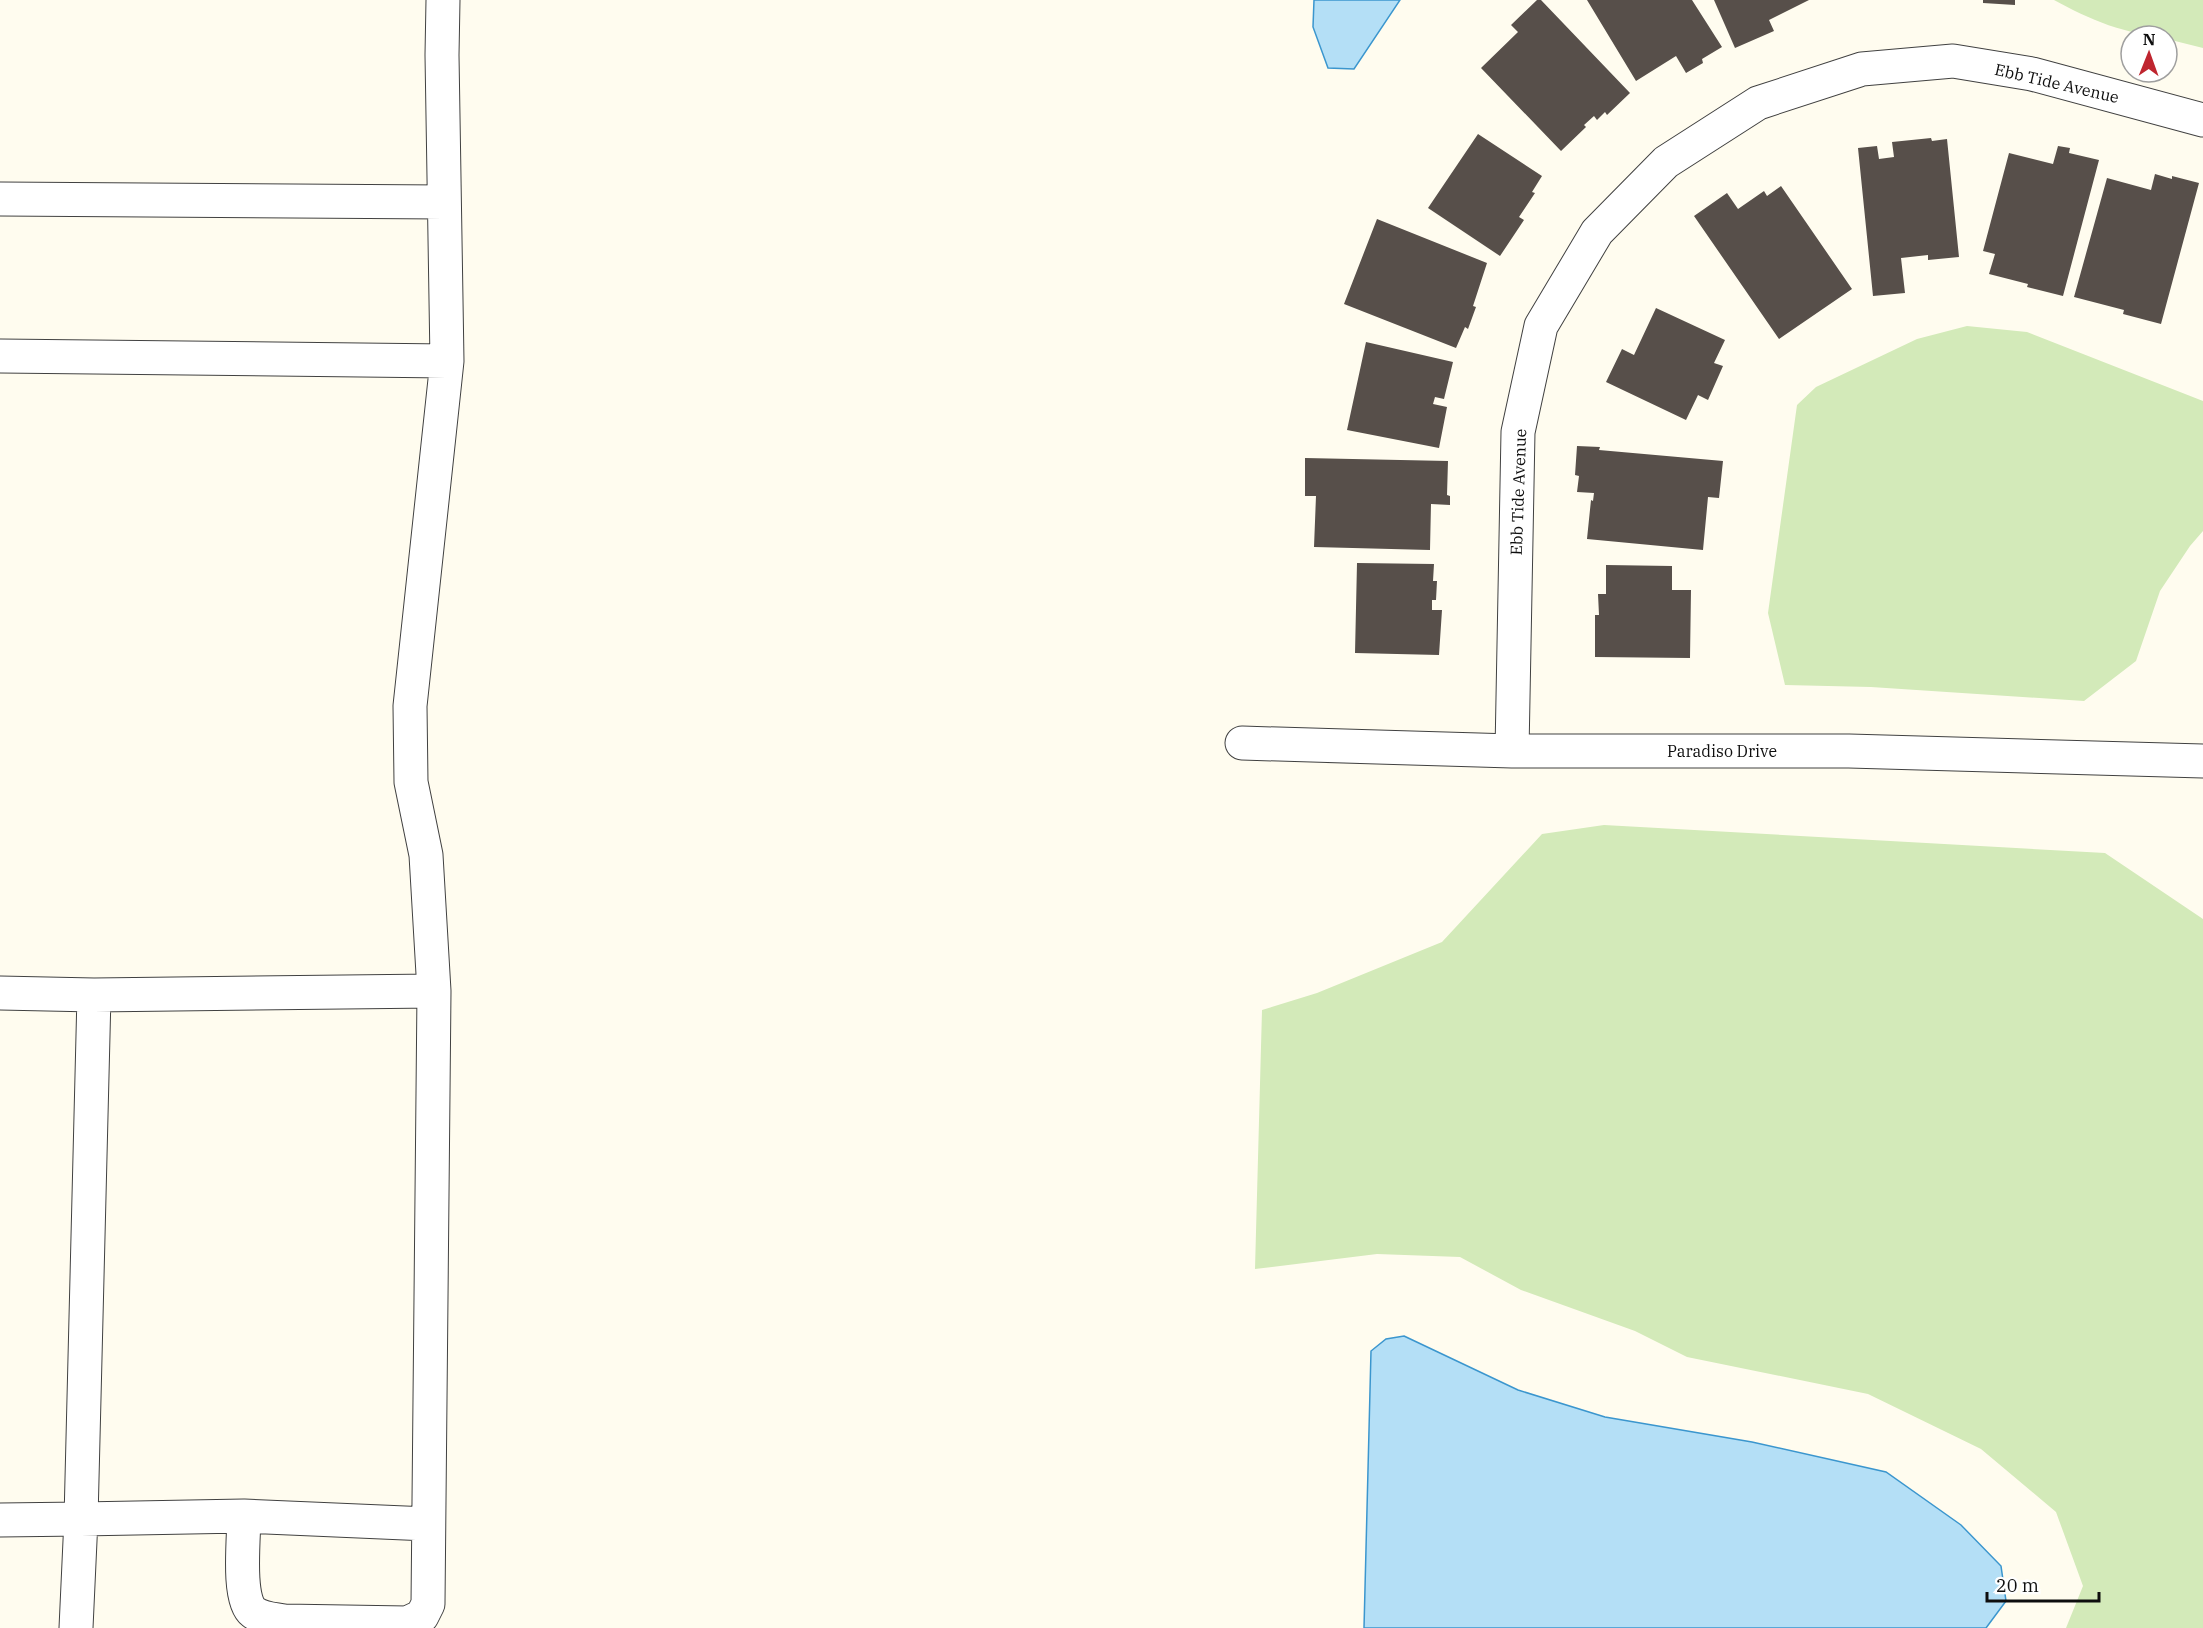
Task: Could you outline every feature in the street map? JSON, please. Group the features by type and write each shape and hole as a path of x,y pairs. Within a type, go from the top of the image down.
{"street":[{"path":"244,1516 244,1597 251,1611 266,1619 284,1621 407,1623 422,1616 428,1604 434,992 426,855 411,782 410,706 447,361 443,0"},
{"name":"Ebb Tide Avenue","path":"1512,751 1518,432 1541,326 1597,232 1666,162 1758,103 1862,69 1953,61 2032,74 2203,120"},
{"path":"0,199 444,202"},
{"path":"0,356 447,361"},
{"name":"Paradiso Drive","path":"1242,743 1512,751 1849,751 2203,761"},
{"path":"0,993 94,995 434,992"},
{"path":"76,1628 81,1519 94,995"},
{"path":"0,1520 244,1516 428,1524"}],"green space":[{"path":"2054,0 2203,0 2203,48 2179,42 2179,24 2119,24 2119,29 2081,14"},
{"path":"1967,326 2027,332 2203,401 2203,531 2190,546 2160,591 2136,661 2084,701 1871,687 1785,685 1768,613 1797,405 1816,387 1917,339"},
{"path":"1604,825 2105,853 2203,919 2203,1628 2066,1628 2083,1586 2056,1512 1981,1449 1868,1394 1687,1357 1635,1331 1521,1290 1460,1257 1377,1254 1255,1269 1262,1010 1317,993 1442,942 1542,834"}],"water":[{"path":"1314,0 1400,0 1354,69 1328,68 1313,27"},
{"path":"1404,1336 1518,1390 1605,1417 1752,1442 1886,1472 1961,1525 2001,1566 2006,1601 1986,1628 1364,1628 1371,1351 1386,1339"}],"building":[{"path":"1537,0 1541,0 1630,93 1607,115 1605,112 1597,120 1594,116 1561,151 1481,68 1518,32 1511,25"},
{"path":"1587,0 1692,0 1722,47 1702,59 1703,63 1686,73 1676,56 1636,81"},
{"path":"1714,0 1809,0 1769,20 1774,31 1735,48"},
{"path":"1983,0 2015,0 2015,5 1983,3"},
{"path":"1478,134 1542,176 1532,192 1535,193 1519,217 1524,220 1500,256 1428,208"},
{"path":"1931,138 1932,141 1947,139 1959,257 1928,260 1928,255 1901,258 1905,293 1873,296 1858,148 1877,146 1879,159 1894,157 1892,142"},
{"path":"2058,146 2070,148 2069,153 2099,160 2063,296 1989,274 1995,254 1983,251 2009,153 2053,164"},
{"path":"2155,174 2199,183 2161,324 2123,314 2124,310 2074,297 2107,178 2151,190"},
{"path":"1781,186 1852,289 1779,339 1694,216 1727,193 1738,209 1764,191 1767,196"},
{"path":"1377,219 1487,263 1468,329 1465,327 1456,348 1344,304"},
{"path":"1656,308 1725,340 1714,363 1723,366 1708,400 1698,395 1686,420 1606,382 1622,349 1634,355"},
{"path":"1366,342 1453,362 1444,399 1435,397 1433,404 1447,407 1439,448 1347,430"},
{"path":"1577,446 1723,461 1719,498 1708,497 1703,550 1587,539 1591,500 1593,501 1594,493 1577,492 1579,476 1575,475"},
{"path":"1305,458 1448,461 1447,495 1450,496 1450,505 1431,504 1430,550 1314,547 1316,496 1305,496"},
{"path":"1357,563 1434,564 1433,581 1437,581 1436,600 1432,600 1432,610 1442,610 1439,655 1355,653"},
{"path":"1606,565 1672,566 1672,590 1691,590 1690,658 1595,657 1595,615 1599,615 1598,594 1606,594"}]}
